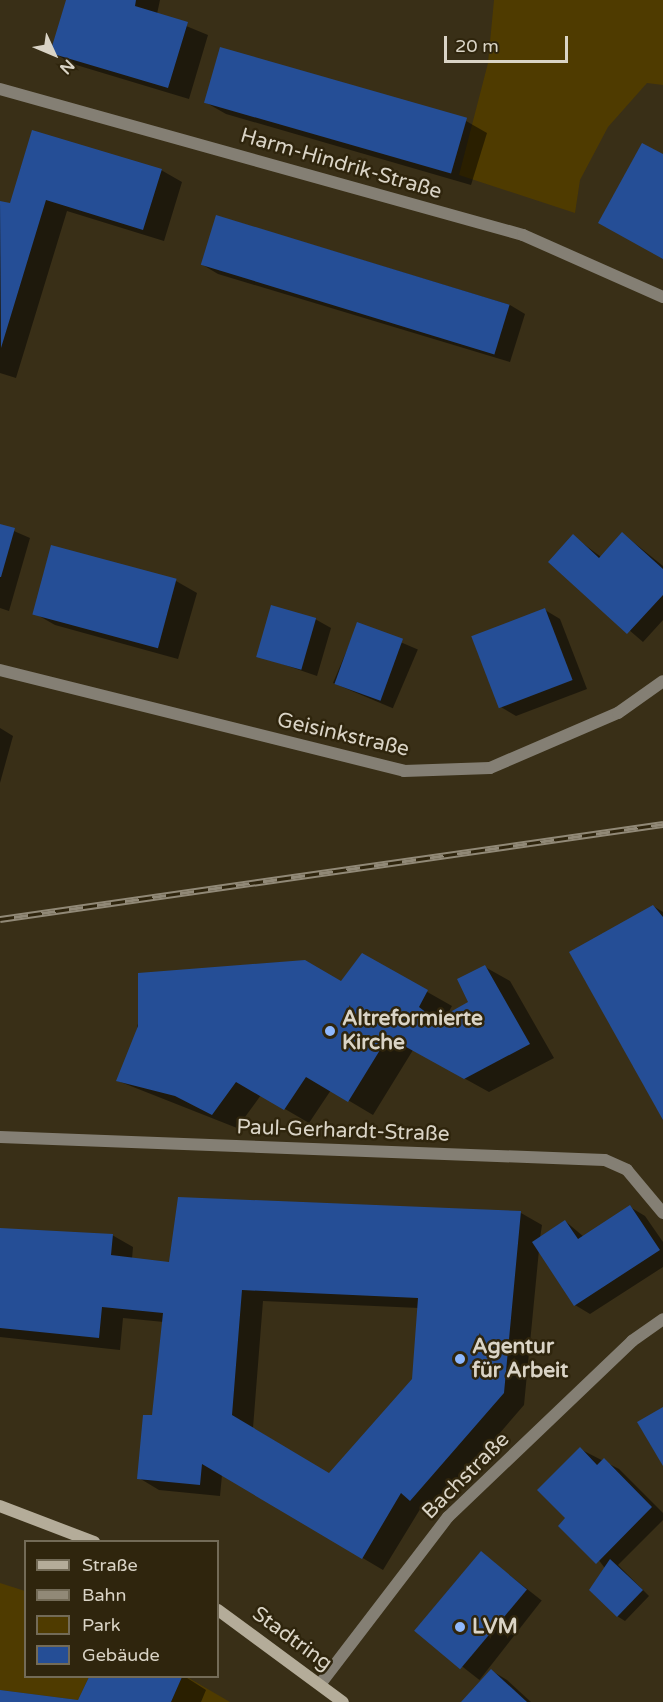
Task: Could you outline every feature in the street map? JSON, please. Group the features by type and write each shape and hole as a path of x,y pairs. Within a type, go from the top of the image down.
{"street":[{"name":"Harm-Hindrik-Straße","path":"0,89 523,235 663,297"},
{"name":"Geisinkstraße","path":"0,670 404,771 490,768 618,712 663,681"},
{"name":"Paul-Gerhardt-Straße","path":"0,1137 604,1160 627,1170 663,1212"},
{"name":"Bachstraße","path":"321,1683 448,1517 632,1341 663,1319"},
{"path":"0,1506 89,1540"},
{"name":"Stadtring","path":"219,1611 321,1683 343,1702"}],"green space":[{"path":"494,0 663,0 663,85 647,83 608,127 580,180 575,213 459,175 488,63"},
{"path":"0,1583 24,1591 24,1678 89,1678 78,1700 0,1690"},
{"path":"181,1678 189,1678 230,1702 171,1702"}],"building":[{"path":"66,0 136,0 135,6 188,22 168,88 50,53"},
{"path":"220,47 467,118 451,174 204,103"},
{"path":"32,130 162,169 143,230 46,200 1,348 0,201 10,203"},
{"path":"642,143 663,154 663,259 598,223"},
{"path":"216,215 510,305 494,354 201,265"},
{"path":"0,524 15,528 1,577 0,577"},
{"path":"622,532 663,569 663,595 627,634 548,562 573,534 599,558"},
{"path":"51,545 177,579 158,648 32,615"},
{"path":"271,605 316,618 301,670 256,657"},
{"path":"545,608 573,680 499,708 471,636"},
{"path":"357,622 403,639 380,701 334,684"},
{"path":"653,905 663,917 663,1120 569,952"},
{"name":"Altreformierte Kirche","path":"362,953 428,990 419,1007 436,1020 468,1002 457,979 485,965 530,1044 464,1079 388,1037 348,1102 306,1077 284,1110 236,1082 212,1115 175,1096 116,1081 138,1026 138,973 305,960 341,981"},
{"name":"Agentur für Arbeit","path":"178,1197 521,1211 504,1393 410,1501 401,1493 362,1559 202,1464 200,1485 137,1479 143,1415 152,1415 163,1313 102,1307 99,1338 0,1328 0,1228 113,1234 111,1255 169,1262","holes":["242,1290 418,1298 412,1379 329,1473 232,1415"]},
{"path":"630,1205 660,1250 574,1306 532,1242 565,1220 578,1239"},
{"path":"663,1407 663,1466 637,1422"},
{"path":"580,1447 597,1465 604,1458 652,1507 596,1564 558,1526 565,1518 537,1490"},
{"path":"481,1551 527,1590 460,1669 414,1631"},
{"path":"610,1559 643,1590 617,1617 589,1590"},
{"path":"491,1669 527,1702 461,1702"},
{"path":"89,1678 182,1678 171,1702 0,1702 0,1690 78,1700"}],"railway":[{"path":"0,919 663,824"}],"place":[{"name":"Altreformierte Kirche","path":"330,1031"},
{"name":"Agentur für Arbeit","path":"460,1359"},
{"name":"LVM","path":"460,1627"}]}
